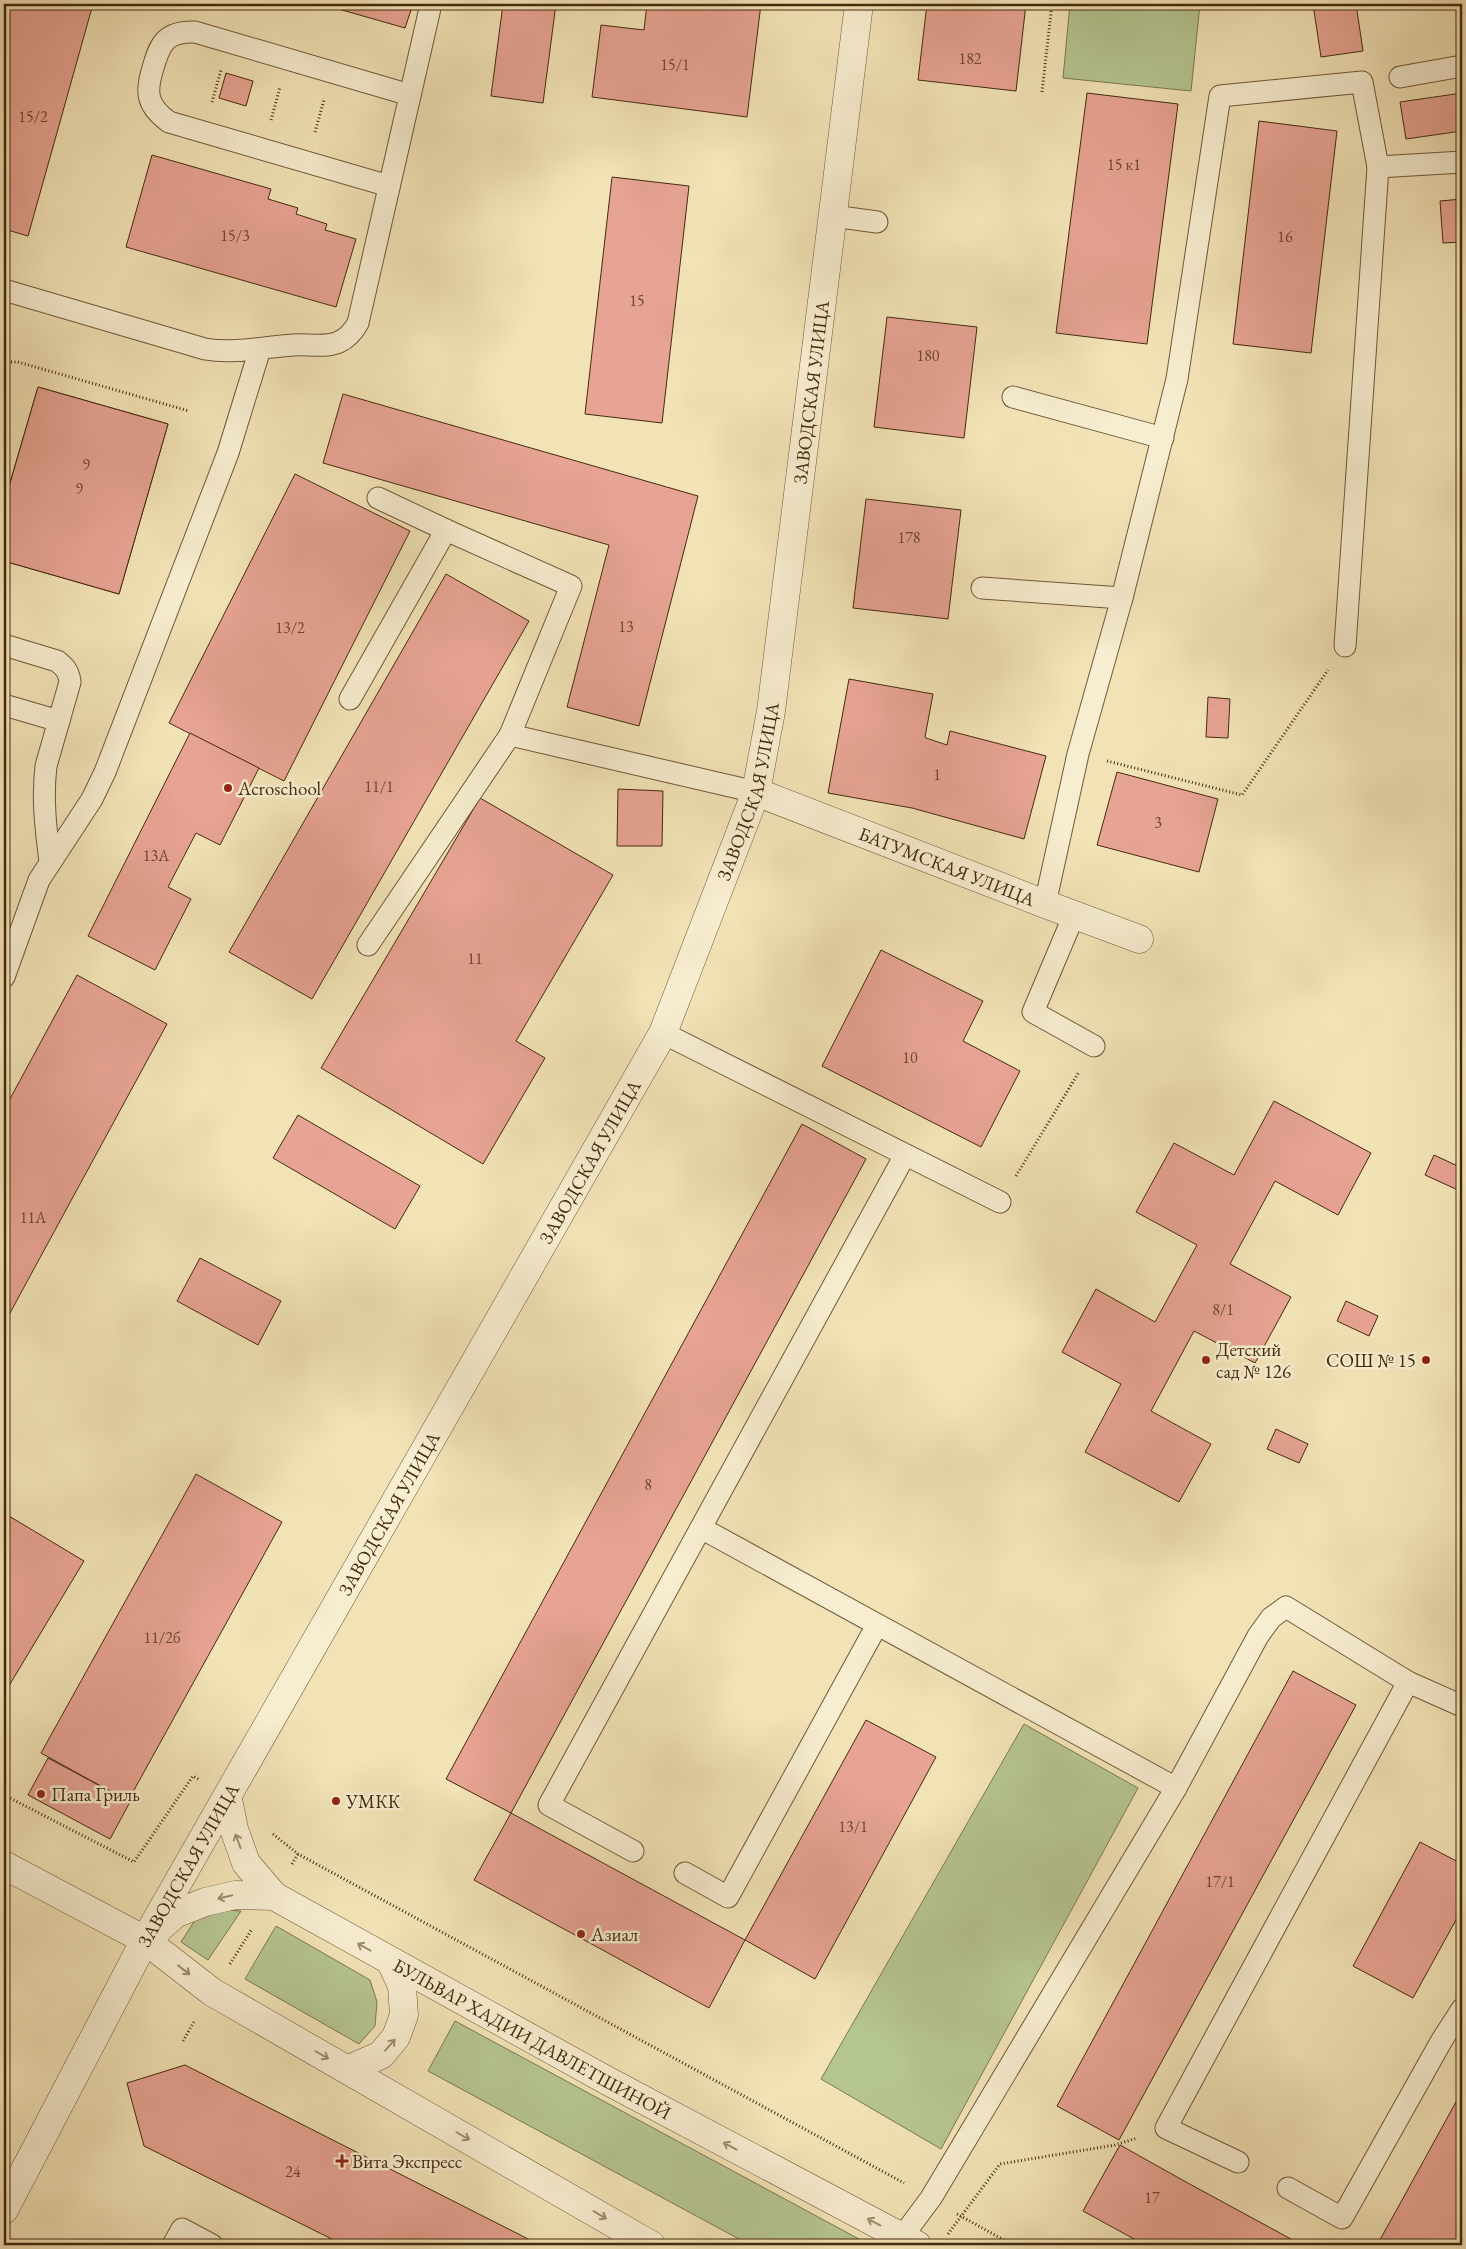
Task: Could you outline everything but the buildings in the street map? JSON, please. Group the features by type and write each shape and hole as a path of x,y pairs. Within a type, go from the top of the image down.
{"street":[{"name":"ЗАВОДСКАЯ УЛИЦА","path":"4,2210 146,1940 663,1033 756,792 771,711 859,4"},
{"name":"БАТУМСКАЯ УЛИЦА","path":"756,792 1045,904 1139,938"},
{"path":"228,1799 234,1829 246,1863 274,1896"},
{"path":"4,1865 146,1940 212,1992 651,2245"},
{"name":"БУЛЬВАР ХАДИИ ДАВЛЕТШИНОЙ","path":"146,1940 175,1914 205,1902 235,1895 274,1896 606,2080 909,2241"},
{"path":"349,2070 381,2055 396,2038 404,2016 402,1986 391,1962"}],"lane":[{"path":"4,290 205,349 226,351 337,343 354,331 358,324 430,4"},
{"path":"389,186 168,122 158,114 152,105 148,95 148,82 158,49 164,41 173,35 183,32 195,32 410,95"},
{"path":"1400,77 1462,66"},
{"path":"1045,904 1078,754 1122,598 1177,379 1220,96 1362,82 1378,167 1345,646"},
{"path":"1378,167 1462,162"},
{"path":"833,216 877,222"},
{"path":"4,977 36,889 50,862 92,799 105,772 228,453 260,349"},
{"path":"1013,397 1163,438"},
{"path":"368,945 510,735 571,586 378,498"},
{"path":"350,699 446,530"},
{"path":"982,588 1122,598"},
{"path":"4,645 57,661 67,670 70,682 46,766 44,780 44,811 50,862"},
{"path":"4,705 58,721"},
{"path":"510,735 756,792"},
{"path":"1074,915 1033,1012 1094,1046"},
{"path":"663,1033 1000,1202"},
{"path":"632,1850 549,1805 905,1155"},
{"path":"700,1528 1176,1788"},
{"path":"909,2241 931,2198 1176,1788 1258,1636 1271,1618 1286,1607 1408,1682 1462,1706"},
{"path":"685,1873 728,1897 877,1625"},
{"path":"1238,2162 1166,2128 1408,1682"},
{"path":"1288,2188 1342,2218 1442,2040 1462,2009"},
{"path":"173,2245 182,2229 212,2245"}],"path":[{"path":"1042,92 1052,4"},
{"path":"203,132 230,42"},
{"path":"262,149 288,60"},
{"path":"306,162 332,72"},
{"path":"4,362 18,362 189,411"},
{"path":"1078,754 1242,795 1345,646"},
{"path":"1000,1202 1094,1046"},
{"path":"4,1795 134,1862 194,1776 228,1799 298,1854 931,2198 1013,2245"},
{"path":"183,2041 274,1896 298,1854"},
{"path":"944,2238 1000,2164 1123,2143"}],"green space":[{"path":"1070,4 1200,4 1191,91 1063,78"},
{"path":"1024,1724 1138,1788 941,2149 821,2079"},
{"path":"216,1909 241,1911 208,1960 181,1942 197,1917"},
{"path":"276,1926 370,1980 377,2002 375,2026 359,2044 245,1979"},
{"path":"455,2021 870,2245 750,2245 428,2071"}],"place":[{"name":"Acroschool","path":"228,788"},
{"name":"Детский сад № 126","path":"1206,1360"},
{"name":"СОШ № 15","path":"1426,1360"},
{"name":"Папа Гриль","path":"41,1794"},
{"name":"УМКК","path":"336,1801"},
{"name":"Азиал","path":"581,1934"},
{"name":"Вита Экспресс","path":"342,2161"}]}
